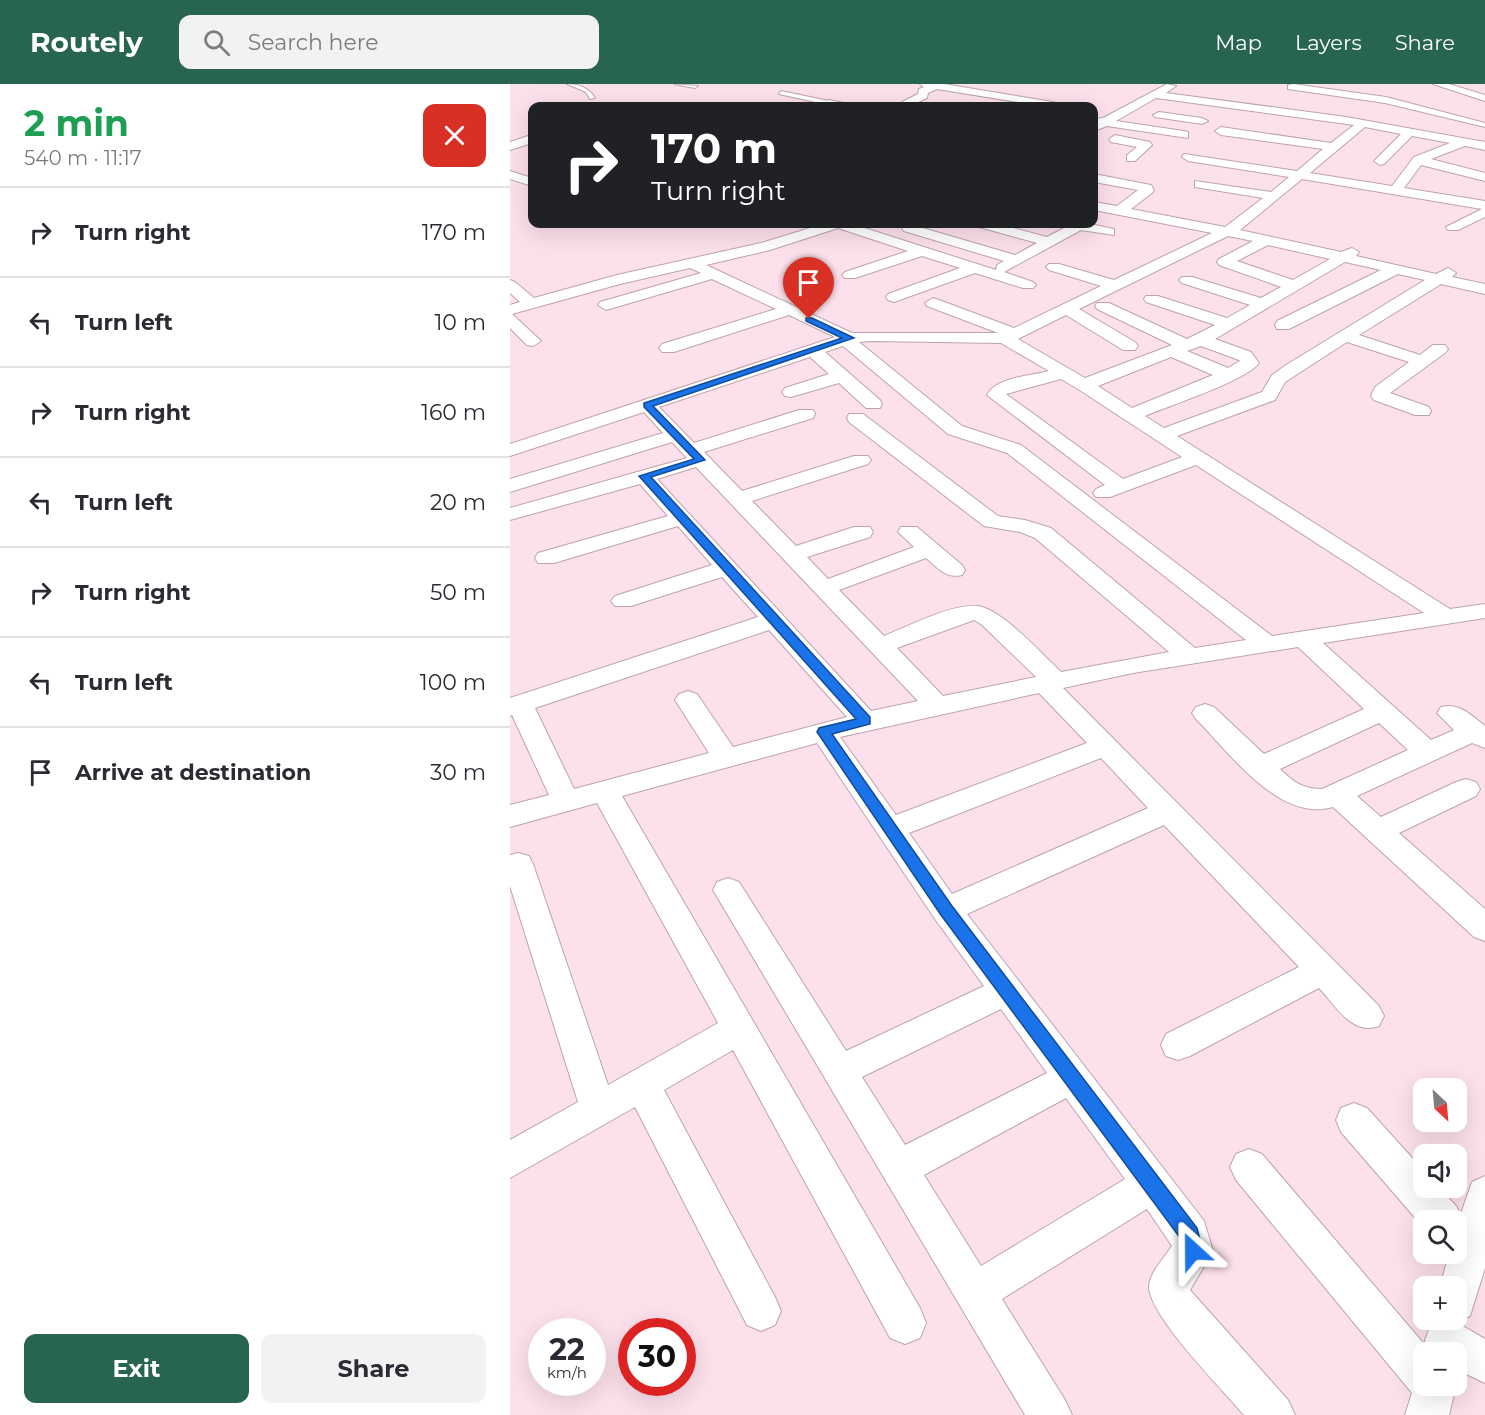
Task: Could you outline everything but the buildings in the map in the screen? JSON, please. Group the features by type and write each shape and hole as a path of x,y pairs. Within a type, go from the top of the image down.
{"street":[{"path":"968,102 1007,84"},
{"path":"1098,124 1175,84"},
{"path":"1438,84 1485,98"},
{"path":"910,102 923,96 923,91 931,85 1020,102"},
{"path":"1269,110 1286,91"},
{"path":"1286,91 1345,101"},
{"path":"1286,91 1386,100 1484,122"},
{"path":"1155,95 1363,123 1448,138 1465,136"},
{"path":"1446,106 1484,122"},
{"path":"1374,108 1465,136 1483,144"},
{"path":"1126,110 1202,121"},
{"path":"1098,124 1179,131 1114,116"},
{"path":"1395,190 1418,160 1465,136 1484,122"},
{"path":"510,450 848,339 872,336 1010,336 1232,229 1363,123"},
{"path":"1221,131 1333,147"},
{"path":"1380,161 1410,131"},
{"path":"1098,137 1146,145 1127,162 1143,170"},
{"path":"513,145 528,140"},
{"path":"513,145 528,148"},
{"path":"1188,156 1395,190 1422,200 1485,205"},
{"path":"1418,160 1485,177"},
{"path":"1463,171 1485,160"},
{"path":"510,175 528,182"},
{"path":"1098,179 1147,190 1117,209 1098,216"},
{"path":"1200,184 1274,196"},
{"path":"1098,202 1117,209"},
{"path":"1098,207 1232,229 1444,276 1485,289"},
{"path":"1453,227 1485,212"},
{"path":"780,228 798,237"},
{"path":"510,310 798,237 825,228"},
{"path":"850,228 1028,285"},
{"path":"909,228 1017,260"},
{"path":"927,233 938,228"},
{"path":"998,228 1049,242"},
{"path":"992,274 1072,228"},
{"path":"1094,228 1109,232"},
{"path":"1232,229 1266,240 1349,254 1396,269 1485,281"},
{"path":"837,242 867,233"},
{"path":"1266,240 1224,262 1295,286"},
{"path":"850,275 922,251"},
{"path":"1084,385 1188,346 1349,254"},
{"path":"691,263 848,339 955,430 965,435 983,437 1014,449 1268,645"},
{"path":"1054,267 1114,285"},
{"path":"894,297 975,268"},
{"path":"1283,325 1396,269"},
{"path":"1204,271 1144,303 1228,324"},
{"path":"606,305 715,274"},
{"path":"1162,435 1269,396 1278,379 1444,276"},
{"path":"1187,280 1256,308 1283,325 1308,334 1422,361"},
{"path":"510,285 531,304"},
{"path":"933,303 1010,336 1064,373 1446,617"},
{"path":"1103,306 1188,346 1228,375"},
{"path":"1066,308 1129,346"},
{"path":"668,348 789,310"},
{"path":"510,320 533,341"},
{"path":"1365,324 1386,331"},
{"path":"1407,338 1438,349 1381,391 1380,396 1422,411"},
{"path":"1130,415 1228,375 1250,363 1250,360 1188,346"},
{"path":"814,351 873,404"},
{"path":"1064,373 1007,387 998,391 996,395 1121,487"},
{"path":"791,392 842,376"},
{"path":"647,405 938,706"},
{"path":"510,486 689,449 806,414"},
{"path":"856,418 992,521 1025,526 1044,533 1191,657"},
{"path":"512,514 644,476 689,449"},
{"path":"1082,501 1197,458"},
{"path":"737,499 861,460"},
{"path":"644,476 865,721"},
{"path":"546,558 683,518"},
{"path":"792,555 862,532"},
{"path":"909,532 954,570"},
{"path":"824,588 929,549"},
{"path":"623,601 727,568"},
{"path":"510,816 865,721 1051,682 1191,657 1485,611"},
{"path":"880,646 964,614 978,614 989,619 1051,682 1106,746 1367,1016"},
{"path":"566,801 515,706 774,620"},
{"path":"1304,639 1428,753"},
{"path":"688,700 726,758"},
{"path":"1260,767 1383,711"},
{"path":"1205,713 1283,789 1303,799 1325,799 1428,753 1480,735"},
{"path":"1450,713 1480,735"},
{"path":"824,732 946,910 1190,1235 1193,1251 1169,1285 1172,1300 1273,1415"},
{"path":"890,829 1106,746"},
{"path":"1377,831 1466,789"},
{"path":"604,791 905,1323"},
{"path":"1337,794 1485,928"},
{"path":"946,910 1169,811"},
{"path":"518,864 598,1110"},
{"path":"728,890 1050,1415"},
{"path":"1178,1045 1323,970"},
{"path":"839,1071 1006,991"},
{"path":"510,1160 739,1029"},
{"path":"899,1168 1071,1078"},
{"path":"642,1085 761,1311"},
{"path":"1353,1120 1433,1210"},
{"path":"1249,1167 1419,1342"},
{"path":"976,1292 1152,1184"},
{"path":"1467,1236 1484,1200"},
{"path":"1443,1342 1459,1264"},
{"path":"1467,1362 1485,1362"}],"lane":[{"path":"570,84 591,92 592,98"},
{"path":"677,84 695,86"},
{"path":"781,93 814,102"}],"route":[{"path":"809,319 850,338 647,405 700,460 644,476 865,721 824,732 946,910 1190,1235 1193,1251"}]}
